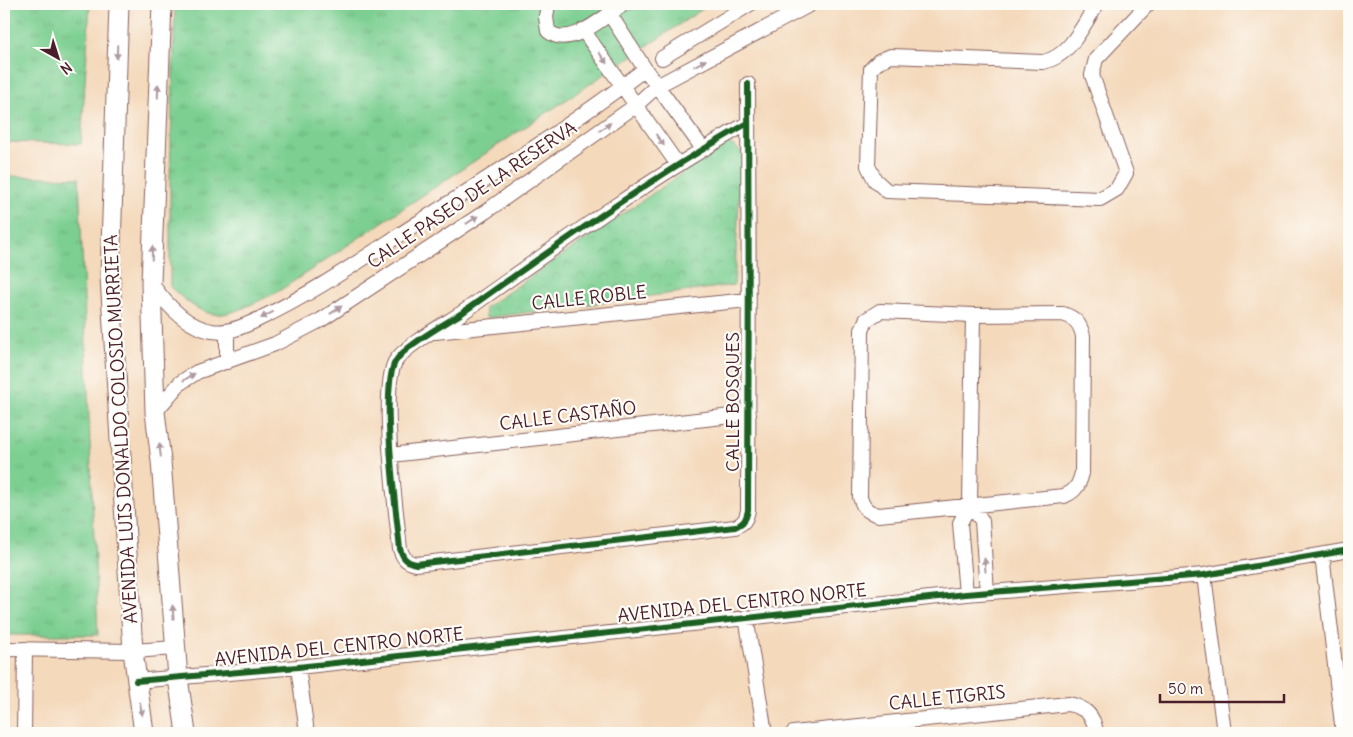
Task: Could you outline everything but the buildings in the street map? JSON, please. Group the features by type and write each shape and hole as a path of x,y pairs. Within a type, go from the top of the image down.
{"main road":[{"name":"AVENIDA LUIS DONALDO COLOSIO MURRIETA","path":"119,4 110,277 133,651 144,733"},
{"name":"AVENIDA LUIS DONALDO COLOSIO MURRIETA","path":"162,4 151,283 155,412 161,461 175,648 186,733"}],"street":[{"path":"548,4 546,17 548,31 555,37 562,38 583,30 624,4"},
{"path":"662,58 750,4"},
{"name":"CALLE PASEO DE LA RESERVA","path":"155,412 180,383 197,372 274,344 321,320 485,212 635,106 657,86 811,4"},
{"path":"1097,4 1064,53 1054,60 1043,62 891,56 879,60 871,69 868,166 875,180 887,191 1100,199 1117,189 1126,173 1092,75 1096,59 1148,4"},
{"path":"609,13 645,70 703,149"},
{"path":"583,30 678,165"},
{"name":"CALLE PASEO DE LA RESERVA","path":"151,283 163,300 194,325 211,332 227,331 257,320 306,295 462,195 645,70"},
{"path":"748,84 748,123"},
{"name":"CALLE BOSQUES","path":"748,123 747,518 743,524 735,527 687,533 416,564 403,558 400,549 391,455 389,378 396,361 409,346 433,333 678,165 748,123"},
{"name":"CALLE ROBLE","path":"433,333 748,300"},
{"path":"880,311 973,315 1063,314 1072,317 1080,325 1083,336 1082,473 1079,484 1073,492 1064,496 970,504 879,515 869,513 863,506 860,496 862,330 866,320 880,311"},
{"path":"966,594 960,523 970,504 973,315"},
{"path":"227,331 227,362"},
{"name":"CALLE CASTAÑO","path":"391,455 748,414"},
{"path":"970,504 982,521 987,592"},
{"name":"AVENIDA DEL CENTRO NORTE","path":"136,681 298,667 966,594 1204,575 1349,550"},
{"path":"1322,555 1343,665 1343,733"},
{"path":"1204,575 1224,733"},
{"path":"746,617 765,733"},
{"path":"4,649 133,651 175,648"},
{"path":"24,733 25,649"},
{"path":"298,667 307,733"},
{"name":"CALLE TIGRIS","path":"793,733 1068,704 1080,706 1085,710 1096,729"}],"green space":[{"path":"4,4 90,4 81,144 4,142"},
{"path":"175,4 710,4 276,293 236,311 213,314 190,304 170,287 170,178"},
{"path":"728,142 742,152 734,285 486,318 485,308"},
{"path":"4,176 79,178 98,635 4,635"}],"cycle path":[{"path":"748,84 749,297 748,510 744,521 735,527 416,564 407,561 400,549 390,452 389,398 395,362 416,342 462,313 639,190 748,123"},
{"path":"136,681 298,667 966,594 1204,575 1349,550"}]}
